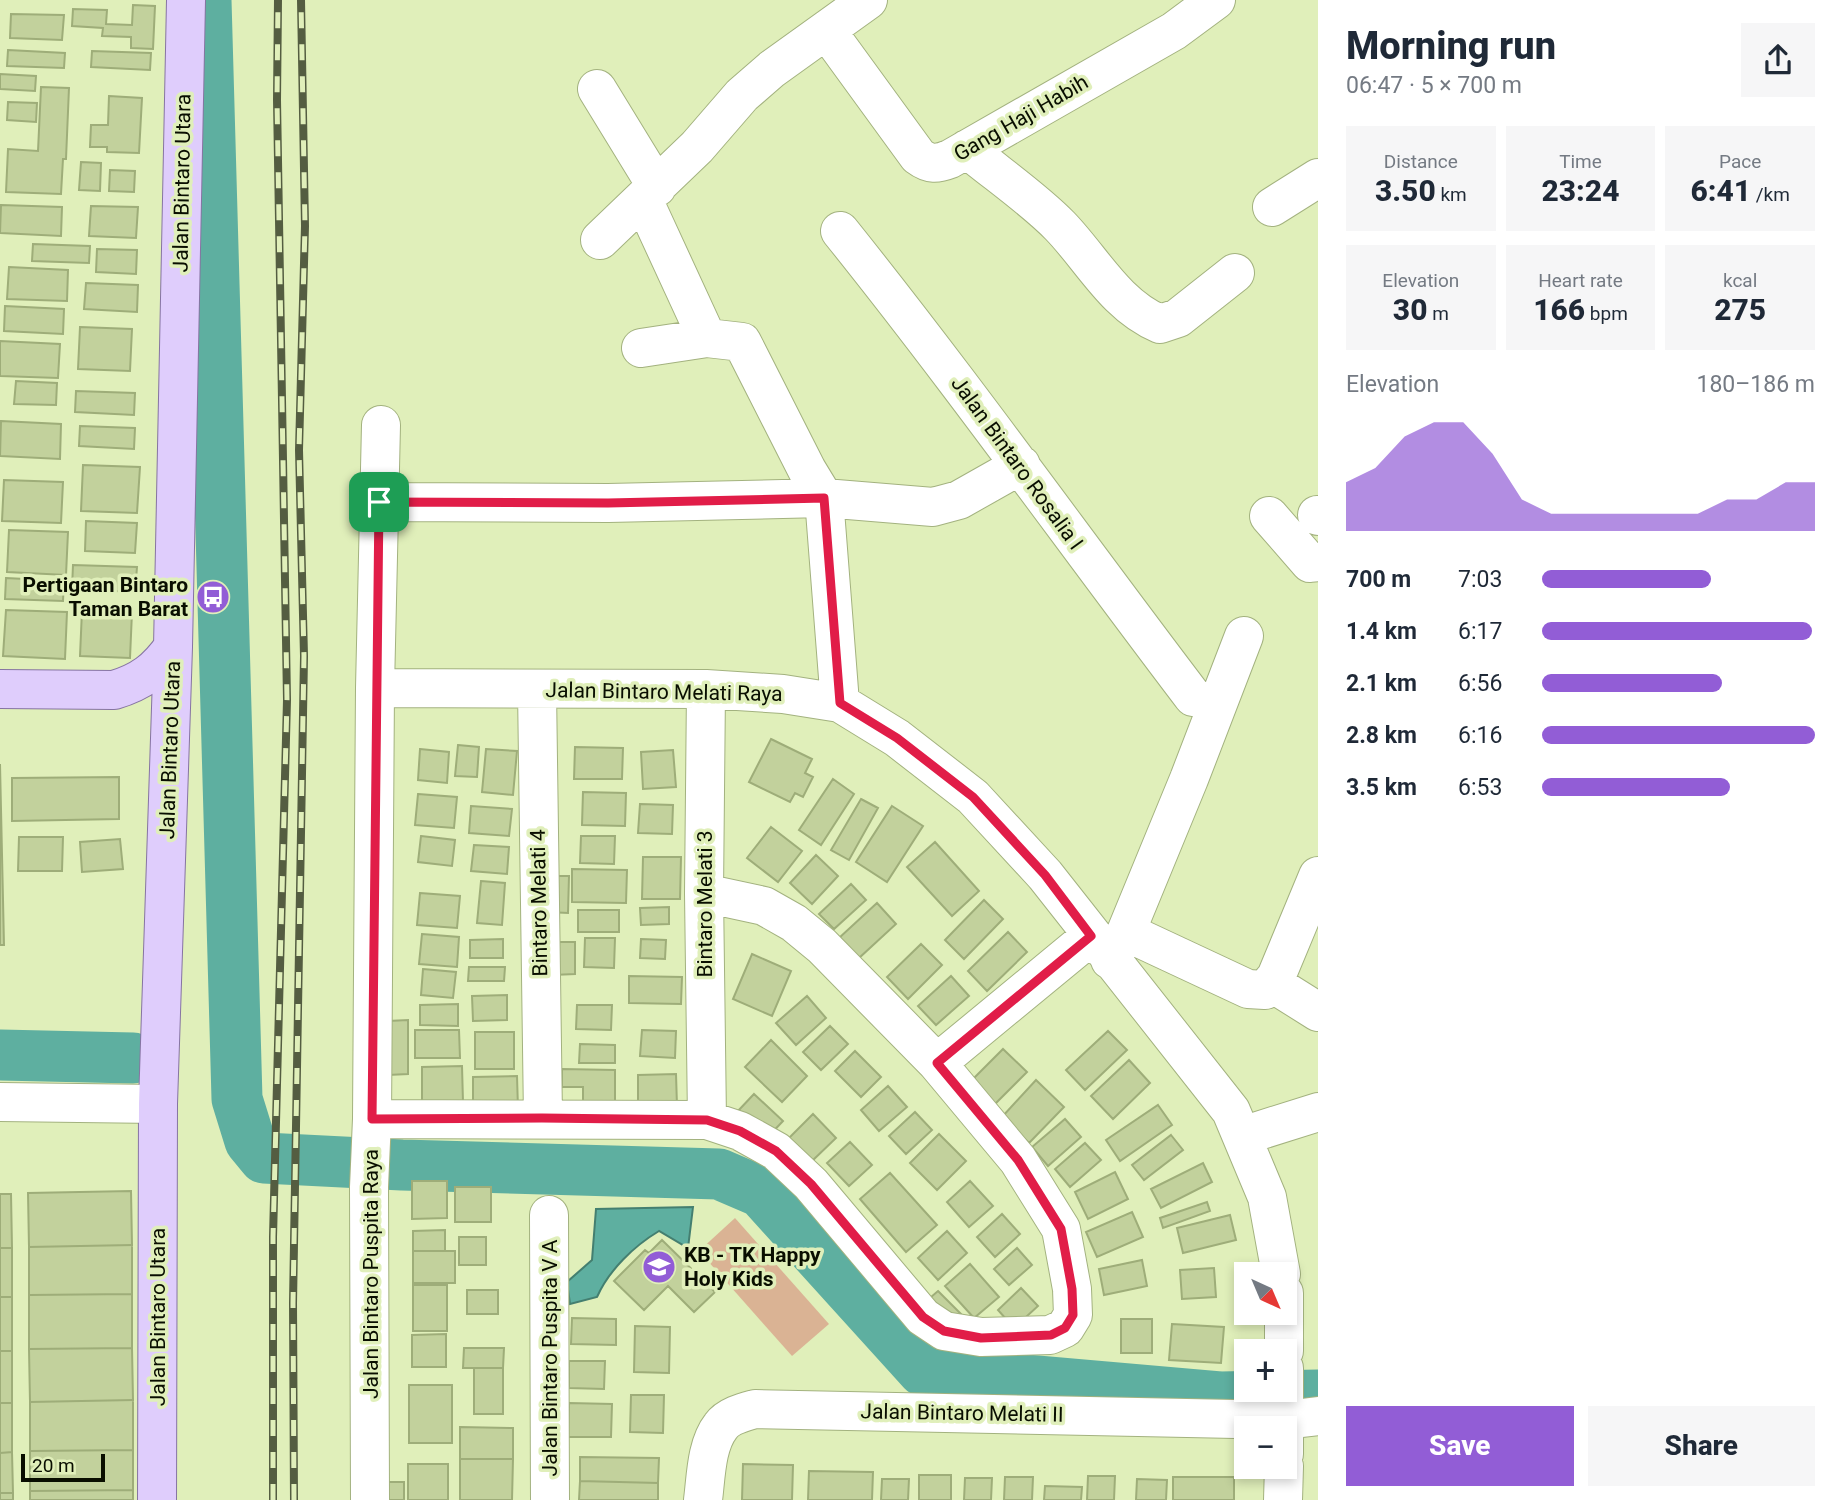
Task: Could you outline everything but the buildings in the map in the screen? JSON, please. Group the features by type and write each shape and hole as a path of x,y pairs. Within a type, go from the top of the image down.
{"main road":[{"name":"Jalan Bintaro Utara","path":"157,1500 158,1104 173,647 186,0"},
{"path":"0,689 114,690 149,676 173,647"},
{"path":"114,690 145,712 170,740"}],"street":[{"path":"600,240 653,198 742,95 772,69 868,0"},
{"name":"Gang Haji Habih","path":"827,31 918,156 933,163 950,159 1174,31 1216,0"},
{"path":"597,89 653,198 706,338"},
{"path":"967,149 1058,224 1104,279 1146,318 1160,324 1178,318 1235,273"},
{"path":"1272,207 1318,178"},
{"name":"Jalan Bintaro Rosalia I","path":"840,231 1021,466 1081,551 1193,697"},
{"path":"641,348 706,338 742,342 824,498 840,703"},
{"name":"Jalan Bintaro Puspita Raya","path":"370,1500 369,1187 372,1130 375,688 381,425"},
{"path":"379,502 608,503 824,498 933,507 959,500 1021,466"},
{"path":"1269,516 1310,563 1318,562"},
{"path":"937,1063 1109,943 1189,779 1244,636"},
{"name":"Jalan Bintaro Melati Raya","path":"375,688 706,689 783,694 840,703 897,738 973,797 1109,943 1231,1111 1267,1197 1279,1262"},
{"name":"Bintaro Melati 4","path":"537,689 542,1118"},
{"name":"Bintaro Melati 3","path":"706,689 704,893 707,1120"},
{"path":"1109,943 1248,989 1265,990 1272,984 1318,876"},
{"path":"372,1130 542,1118 707,1120 740,1131 776,1151 811,1184 923,1317 944,1331 981,1338 1051,1335 1065,1328 1073,1315 1072,1289 1061,1229 1018,1160 937,1063 831,954 794,923 764,906 704,893"},
{"path":"1272,984 1318,1012"},
{"path":"0,1102 158,1104"},
{"path":"1242,1136 1318,1112"},
{"name":"Jalan Bintaro Puspita V A","path":"549,1215 550,1500"},
{"name":"Jalan Bintaro Melati II","path":"703,1500 708,1461 713,1441 722,1424 755,1409 1234,1422"},
{"path":"1283,1500 1284,1479"}],"shaded area":[{"path":"735,1218 829,1324 792,1356 699,1251"}],"water":[{"path":"693,1207 688,1248 659,1231 623,1260 608,1277 597,1297 570,1304 567,1282 592,1260 596,1209"}],"waterway":[{"path":"206,0 237,1099 250,1141 264,1158 402,1165 719,1174 761,1192 923,1371 1220,1397 1318,1395"},
{"path":"0,1055 133,1058"}],"railway":[{"path":"273,1500 273,1237 287,700 277,100 278,0"},
{"path":"294,1500 293,1303 304,656 299,450 305,226 301,0"}],"place":[{"name":"Pertigaan Bintaro Taman Barat","path":"213,597"},
{"name":"KB - TK Happy Holy Kids","path":"659,1267"}],"route":[{"path":"824,498 840,703 897,738 973,797 1045,875 1091,936 937,1063 1018,1160 1061,1229 1072,1289 1073,1315 1065,1328 1051,1335 981,1338 944,1331 923,1317 811,1184 776,1151 740,1131 707,1120 372,1119 379,502 608,503 824,498"}]}
